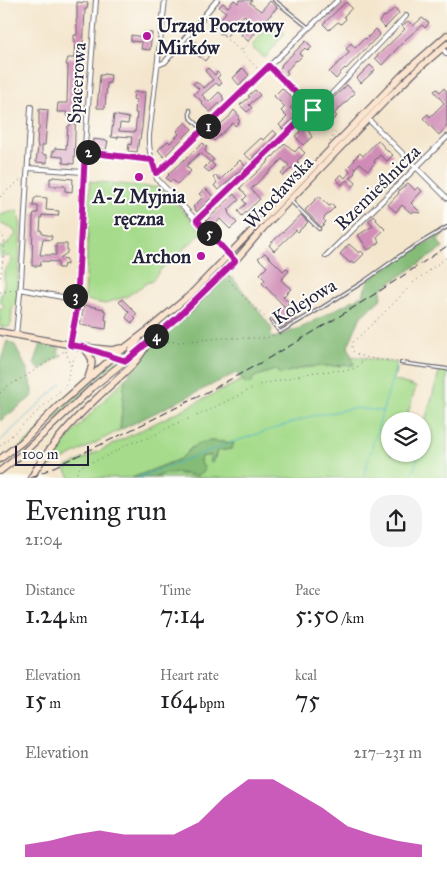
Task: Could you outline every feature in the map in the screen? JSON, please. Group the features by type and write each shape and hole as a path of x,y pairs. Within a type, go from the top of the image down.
{"main road":[{"name":"Wrocławska","path":"0,459 22,442 123,348 190,295 404,73 447,35"},
{"name":"Wrocławska","path":"128,358 190,306 235,261 290,200 368,119 417,70 447,44"},
{"path":"0,332 81,347 112,350 123,348"},
{"name":"Wrocławska","path":"128,358 135,344 144,333"},
{"path":"32,476 55,441 141,355 146,344"},
{"path":"81,347 113,357 128,358"},
{"path":"81,347 91,355 93,361 88,380"},
{"path":"120,376 128,358"},
{"path":"0,471 22,454 94,386 128,358"}],"street":[{"name":"Spacerowa","path":"75,296 78,286 83,172 96,0"},
{"path":"165,0 149,135 149,150 157,179 235,261"},
{"path":"158,65 164,62 217,0"},
{"path":"156,173 338,0"},
{"path":"197,220 308,113 320,105 406,16"},
{"path":"442,48 447,54"},
{"path":"269,66 313,110"},
{"path":"16,335 28,176 31,107"},
{"path":"368,119 447,198"},
{"name":"Rzemieślnicza","path":"326,256 447,137"},
{"path":"85,152 152,160"},
{"path":"28,168 83,172"},
{"path":"20,289 67,298 75,296"}],"lane":[{"path":"274,0 309,28"},
{"path":"190,110 190,117 203,130"},
{"path":"290,200 319,229"},
{"name":"Kolejowa","path":"280,332 363,282 407,251 447,228"},
{"path":"271,321 280,332"},
{"path":"401,362 447,369"}],"path":[{"path":"241,52 280,5"},
{"path":"201,19 241,52 262,73"},
{"path":"313,110 335,133"},
{"path":"329,145 333,135 331,129"},
{"path":"0,197 24,176 28,176"},
{"path":"0,233 4,238 5,244 0,281"},
{"path":"401,362 368,358 356,354 353,351 352,343 414,282 447,257"},
{"path":"229,272 229,280 239,292 268,321 271,321"},
{"path":"0,292 20,289"},
{"path":"70,345 78,304 75,296"},
{"name":"Kolejowa","path":"158,342 221,338 269,338 280,332"},
{"path":"0,446 63,388 81,347"},
{"path":"0,392 66,350 71,367"},
{"path":"76,478 81,466 118,450 130,442 140,441 152,436 259,384 314,372 349,370 356,368 368,358"}],"green space":[{"path":"272,22 285,33 265,58 251,47"},
{"path":"90,181 161,188 203,232 162,268 151,282 148,282 126,297 106,304 85,299"},
{"path":"17,210 21,225 17,303 12,309 9,327 0,327 0,308 5,307 0,301 4,285 4,271 12,261 10,256 0,257 0,247 6,246 16,235 14,229 0,224 0,215"},
{"path":"443,234 438,241 443,248 381,289 382,298 361,316 348,346 354,365 306,367 280,374 275,370 254,377 251,383 246,384 236,373 120,430 125,379 155,343 222,281 232,277 271,327 272,331 270,334 274,338 305,326 363,295 368,280 400,258"},
{"path":"7,341 15,345 28,372 33,396 0,421 0,363"},
{"path":"41,344 60,348 58,352 61,356 40,370 34,364"},
{"path":"351,356 396,363 394,380 416,387 408,412 381,412 381,462 431,462 431,412 428,412 440,369 447,371 447,478 153,478 174,474 196,476 204,468 200,461 201,457 211,455 215,458 217,451 231,449 234,443 211,441 191,448 180,459 132,478 70,478 65,468 242,380 246,384 254,377 275,370 280,374 306,367 353,365"},
{"path":"114,360 119,362 0,467 0,464 31,438"},
{"path":"125,379 120,430 43,470 72,434"},
{"path":"202,442 234,443 231,449 217,451 212,463 209,461 211,455 201,457 200,461 204,472 196,476 178,473 153,478 132,478 180,459 191,448"}],"building":[{"path":"234,0 238,3 240,0 252,0 250,3 261,11 270,1 277,7 248,41 241,35 252,22 244,15 226,37 214,27 226,12 219,7 223,3 228,7"},
{"path":"77,2 88,3 87,9 85,9 83,52 80,52 79,72 82,72 82,80 79,80 78,106 76,106 74,164 63,163 63,157 52,156 55,148 66,149 68,126 70,126 71,116 66,116 67,112 57,112 58,103 67,103 68,65 66,65 68,58 74,58 74,35 77,35"},
{"path":"346,2 352,8 344,16 346,19 341,24 338,22 329,30 323,24"},
{"path":"395,8 399,13 385,28 379,22"},
{"path":"422,18 429,23 425,28 422,25 382,65 375,58 405,29 402,26 408,21 413,26"},
{"path":"376,29 380,34 336,79 329,72 350,52 346,49 351,43 355,48"},
{"path":"144,32 152,33 150,50 141,49 141,42 131,41 131,35 143,37"},
{"path":"193,40 210,54 205,61 187,47"},
{"path":"306,41 312,47 308,51 305,48 299,54 302,56 286,71 288,73 285,76 279,69 281,65"},
{"path":"370,65 375,70 361,83 357,78"},
{"path":"208,68 215,75 217,72 220,75 217,78 222,83 219,86 216,83 202,95 209,102 219,92 224,99 210,112 194,94 199,89 193,84 196,81 204,88 213,80 205,71"},
{"path":"243,68 249,75 239,85 233,78"},
{"path":"100,75 111,75 110,83 107,83 105,108 97,108"},
{"path":"347,85 355,93 334,114 337,116 329,124 323,118 308,130 312,137 303,145 295,136 314,117 316,119 330,105 328,103"},
{"path":"282,88 293,99 295,98 298,101 290,108 297,115 283,129 279,125 287,117 281,111 285,107 274,96"},
{"path":"444,88 447,92 447,126 439,135 423,118 428,114 430,117 444,103 434,91 437,89 440,92"},
{"path":"255,90 260,95 249,105 252,108 247,112 240,105"},
{"path":"134,92 145,92 142,127 137,152 128,151 132,137 111,137 114,115 129,118 128,124 120,123 119,131 135,132 137,113 135,113 136,100 133,99"},
{"path":"39,109 48,110 45,145 42,145 42,154 47,155 47,163 36,162"},
{"path":"234,110 240,117 238,119 240,121 235,126 233,123 214,141 211,140 207,136 229,117"},
{"path":"186,122 192,129 164,157 158,150 168,141 170,143 179,134 177,131"},
{"path":"273,130 277,134 251,160 244,154 261,138 263,140"},
{"path":"93,139 108,141 106,150 92,148"},
{"path":"378,140 393,155 387,161 380,155 368,170 360,163 355,168 355,173 350,177 356,183 353,187 346,180 342,185 336,179 341,174 345,178 350,172 347,168 354,159 360,153 363,156"},
{"path":"203,143 207,147 205,151 214,160 211,162 215,166 209,172 204,168 210,162 200,153 186,166 191,171 177,184 172,179 170,182 166,178 168,174"},
{"path":"285,143 295,152 299,147 305,153 297,161 299,162 283,176 281,174 289,165 282,159 251,189 260,199 242,216 238,211 246,204 243,200 247,196 240,188"},
{"path":"240,160 245,166 219,190 214,186 217,182 213,178 216,175 220,180"},
{"path":"50,178 73,179 72,192 65,191 65,186 50,186"},
{"path":"408,183 415,190 418,187 422,191 411,203 421,213 411,213 402,205 396,212 388,205"},
{"path":"205,188 213,196 197,212 193,207 203,197 199,194"},
{"path":"234,194 239,200 228,210 230,211 228,213 237,223 230,229 220,219 212,228 206,221"},
{"path":"319,196 329,206 332,204 335,207 323,219 326,222 321,227 305,210"},
{"path":"37,197 47,198 46,210 59,211 58,216 42,215 41,217 40,231 42,231 42,234 52,236 51,240 43,239 40,255 56,255 56,244 67,244 67,253 60,258 67,259 67,265 64,264 63,268 58,268 57,262 41,261 40,266 32,266 33,218 34,213 38,213 38,206 33,206 34,199"},
{"path":"301,215 308,222 298,232 296,230 274,251 269,245"},
{"path":"374,216 385,229 377,237 379,243 368,250 358,235 373,226 368,221"},
{"path":"349,244 359,253 361,251 364,254 354,264 350,263 340,254"},
{"path":"265,253 283,271 286,268 289,271 281,280 291,289 283,297 289,302 285,307 262,283 265,280 260,274 267,267 258,258"},
{"path":"122,299 137,314 134,317 136,319 132,323 126,318 129,312 119,302"},
{"path":"84,305 104,309 106,312 105,320 107,320 106,329 80,325"},
{"path":"283,306 296,318 281,328 278,323 281,321 275,313"}],"waterway":[{"path":"363,478 396,365"},
{"path":"0,441 62,383"},
{"path":"137,478 224,445 312,416 355,408 382,411"},
{"path":"411,478 416,462"}],"railway":[{"path":"31,478 162,415 236,376 358,305 447,246"}],"place":[{"name":"Urząd Pocztowy Mirków","path":"147,36"},
{"name":"A-Z Myjnia ręczna","path":"139,177"},
{"name":"Archon","path":"201,256"}],"route":[{"path":"269,66 313,110 197,220 235,261 210,287 126,361 83,347 70,345 78,304 75,296 78,286 85,152 152,160 156,173 269,66"}]}
